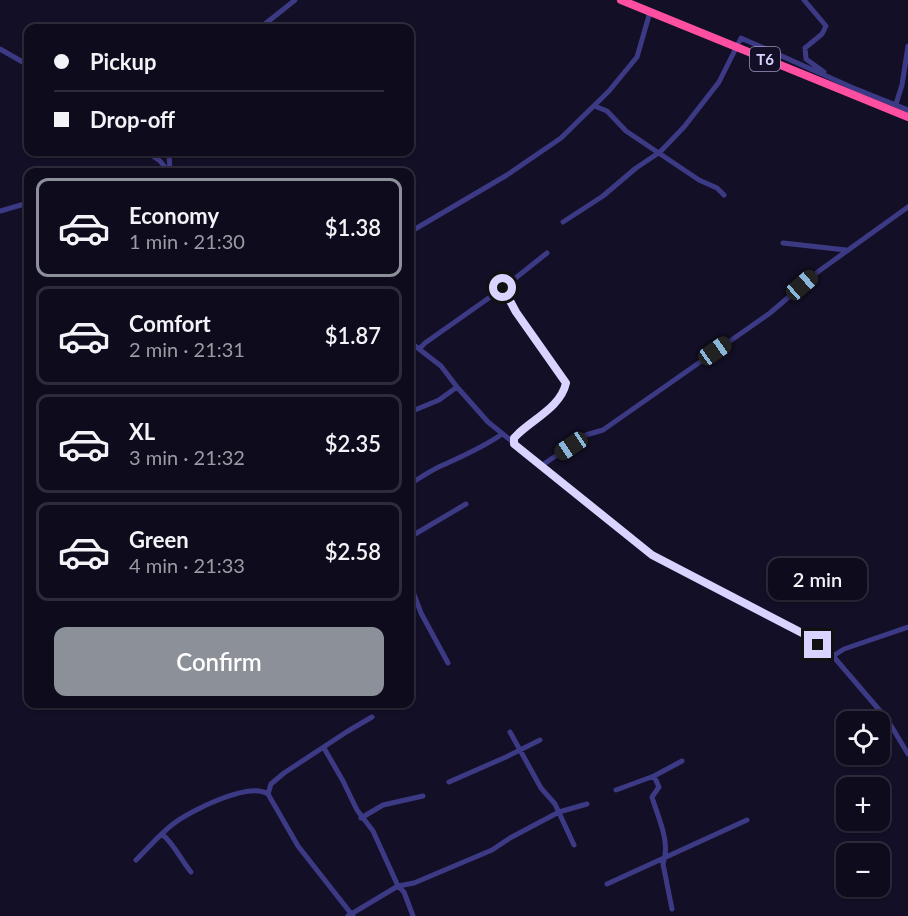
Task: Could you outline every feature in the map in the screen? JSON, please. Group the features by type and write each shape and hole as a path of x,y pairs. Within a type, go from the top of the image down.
{"highway":[{"name":"T6","path":"621,0 908,117"}],"street":[{"path":"265,24 295,0"},
{"path":"804,0 826,26 822,34 805,48 806,58 829,76"},
{"path":"414,230 507,175 561,138 609,91 637,57 650,12"},
{"path":"563,222 597,200 645,161 660,152 684,127 719,82 741,38 850,87 908,110"},
{"path":"896,104 902,85 908,46"},
{"path":"0,49 24,63"},
{"path":"597,107 607,111 626,131 699,180 717,188 724,195"},
{"path":"153,156 166,168"},
{"path":"0,211 24,203"},
{"path":"541,466 586,435 603,430 770,314 819,271 908,207"},
{"path":"783,243 848,250"},
{"path":"419,349 547,253"},
{"path":"503,288 516,312 566,383 564,392 556,402 514,438 514,444"},
{"path":"414,345 441,366 488,422 652,555 804,634 833,656 887,719 908,754"},
{"path":"414,410 439,400 457,387"},
{"path":"414,482 502,434"},
{"path":"414,535 466,504"},
{"path":"414,596 420,613 448,663"},
{"path":"833,656 844,649 908,627"},
{"path":"268,794 271,784 277,778 372,717"},
{"path":"510,732 541,788 559,812 574,845"},
{"path":"449,782 540,740"},
{"path":"324,748 344,781 361,818 372,831 398,886 404,892 413,916"},
{"path":"616,790 654,776 682,761"},
{"path":"654,776 659,787 652,797 663,832 665,857 663,864 672,909"},
{"path":"136,860 162,834 184,817 244,792 262,790 268,794 298,846 351,915 398,886 414,883 492,850 559,812 586,804"},
{"path":"361,818 382,805 423,796"},
{"path":"607,884 747,820"},
{"path":"162,834 191,872"}],"route":[{"path":"503,288 516,312 566,383 564,392 556,402 541,416 530,422 514,438 514,444 652,555 804,634 818,645"}]}
